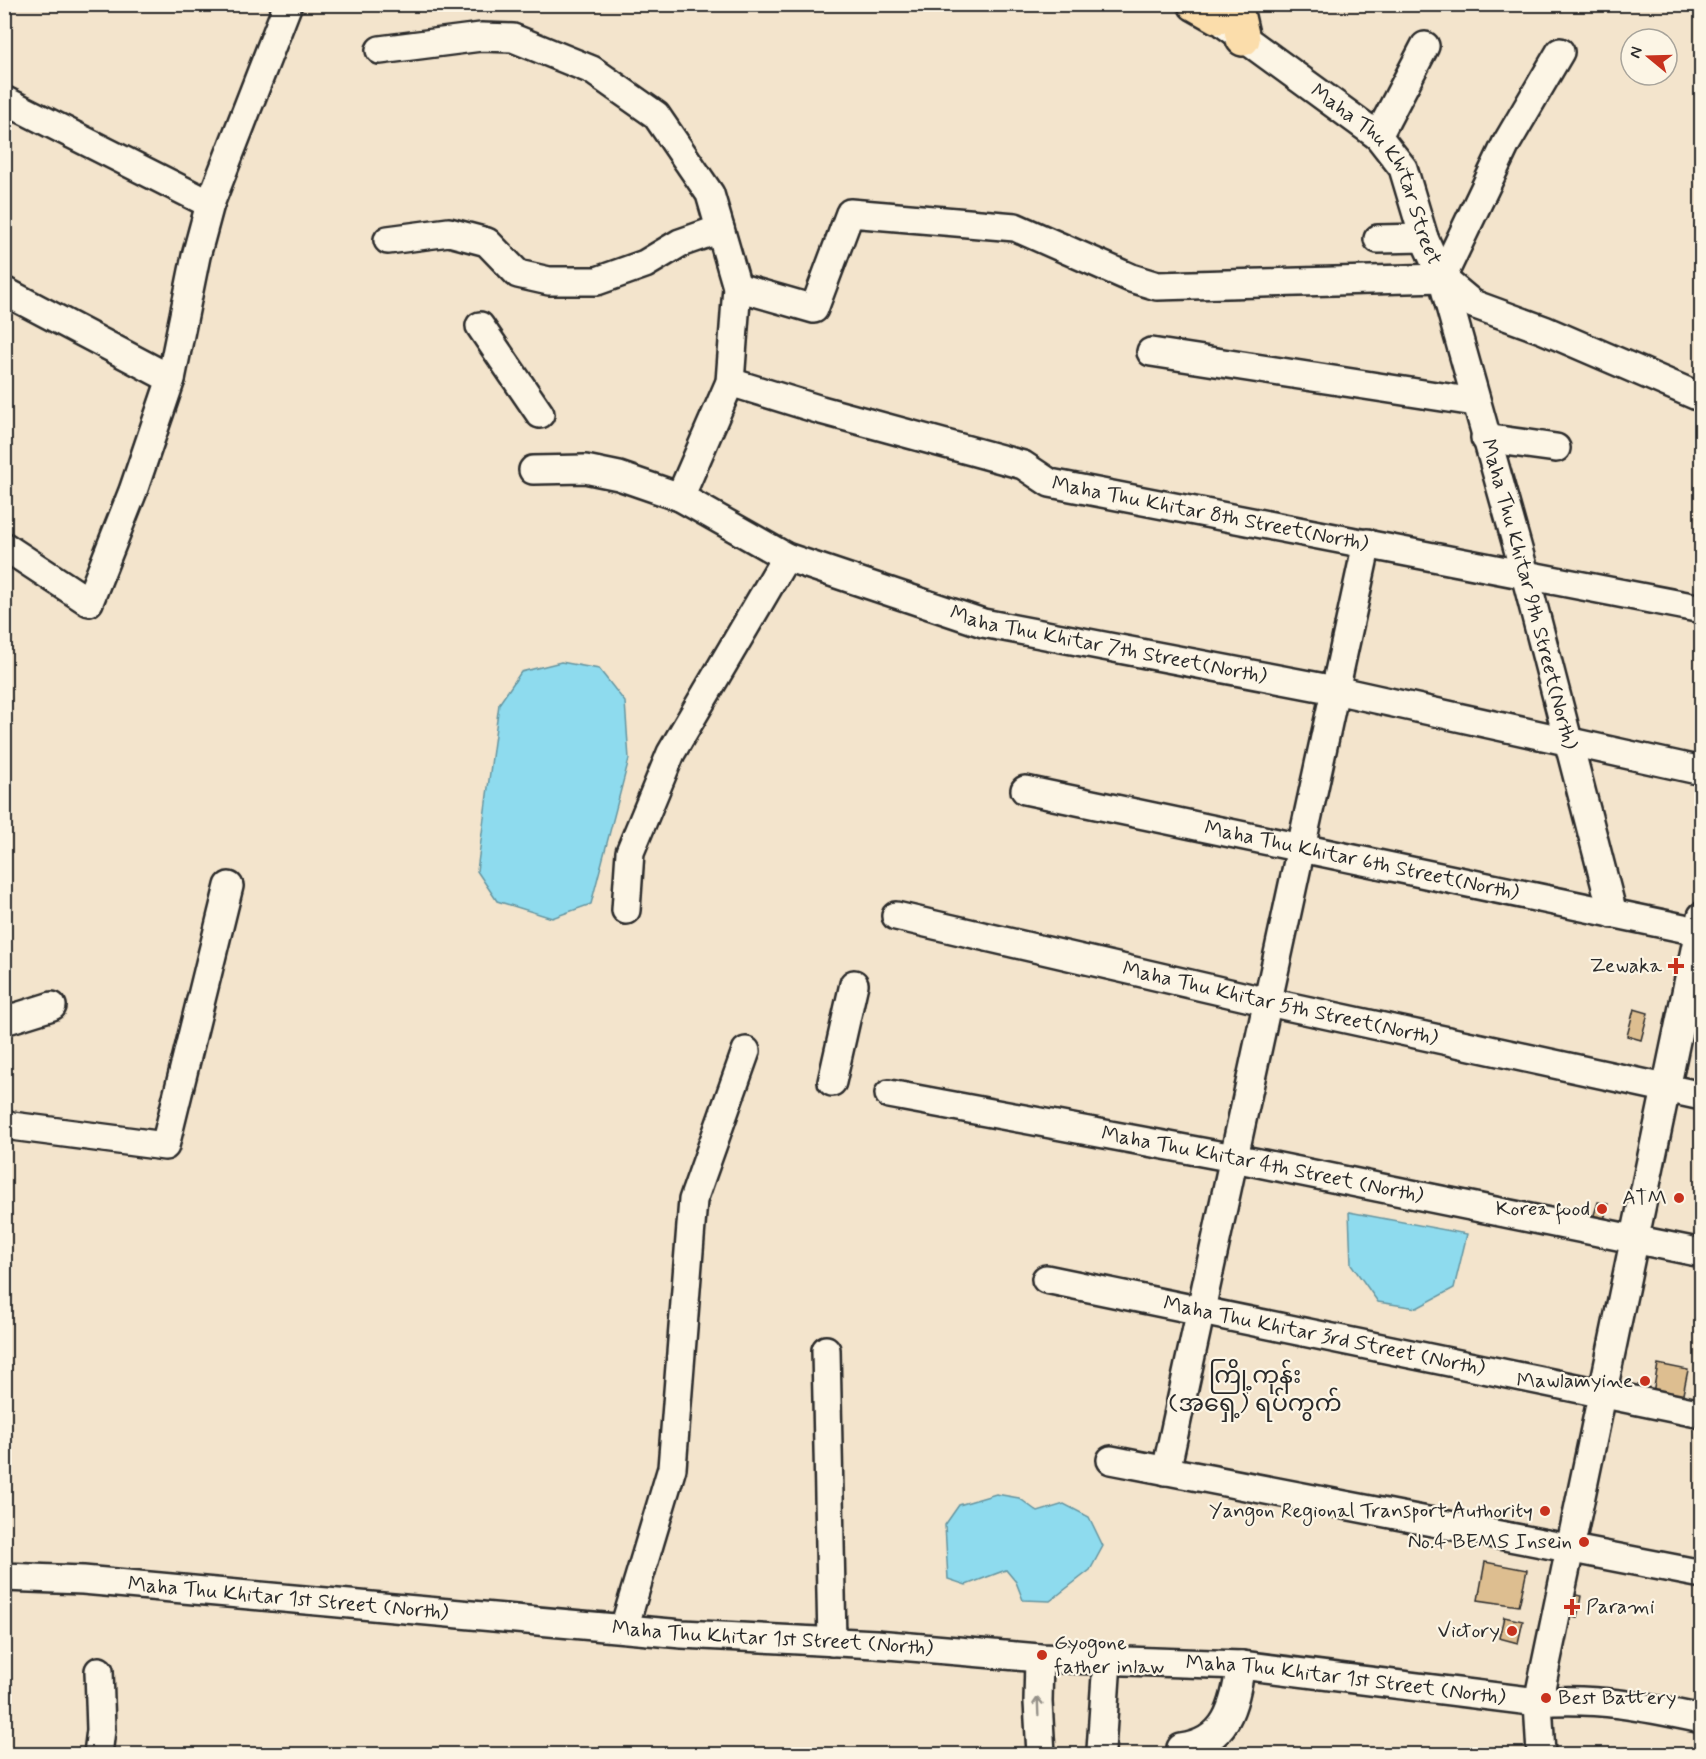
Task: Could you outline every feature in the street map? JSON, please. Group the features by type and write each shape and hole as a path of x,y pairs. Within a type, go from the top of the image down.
{"main road":[{"path":"1214,8 1243,39"}],"street":[{"path":"4,546 89,602 134,491 171,379 196,256 210,204 288,4"},
{"path":"380,50 481,37 513,38 592,70 656,115 710,195 737,287 730,382 680,496"},
{"name":"Maha Thu Khitar Street","path":"1243,39 1378,136 1403,168 1425,238 1442,278 1473,304 1544,330 1701,398"},
{"path":"1378,136 1425,46"},
{"path":"737,287 814,309 850,213 1016,227 1131,278 1157,286 1442,278 1506,144 1560,52"},
{"path":"4,100 210,204"},
{"path":"388,240 449,232 487,242 518,274 549,281 597,281 645,264 680,243 720,229"},
{"path":"1378,239 1425,238"},
{"name":"Maha Thu Khitar 9th Street(North)","path":"1442,278 1525,574 1613,914"},
{"path":"4,291 171,379"},
{"path":"480,326 540,414"},
{"path":"1151,352 1475,402"},
{"name":"Maha Thu Khitar 8th Street(North)","path":"730,382 821,410 1023,465 1050,483 1701,609"},
{"path":"1485,438 1556,448"},
{"name":"Maha Thu Khitar 7th Street(North)","path":"533,470 585,469 620,476 680,496 786,557 983,623 1335,690 1701,771"},
{"path":"1166,1471 1367,543"},
{"path":"627,910 630,852 671,753 786,557"},
{"name":"Maha Thu Khitar 6th Street(North)","path":"1025,790 1613,914 1700,927"},
{"path":"4,1125 165,1146 229,886"},
{"name":"Maha Thu Khitar 5th Street(North)","path":"896,916 1268,1002 1701,1096"},
{"path":"1541,1755 1538,1702 1700,927"},
{"path":"832,1082 854,984"},
{"path":"4,1021 52,1006"},
{"path":"624,1628 672,1468 693,1200 746,1051"},
{"name":"Maha Thu Khitar 4th Street (North)","path":"889,1094 1234,1158 1701,1253"},
{"name":"Maha Thu Khitar 3rd Street (North)","path":"1046,1279 1701,1414"},
{"path":"826,1350 832,1642"},
{"path":"1111,1460 1701,1574"},
{"name":"Maha Thu Khitar 1st Street (North)","path":"4,1576 83,1580 682,1635 832,1642 1039,1658 1241,1665 1538,1702 1572,1699 1632,1704 1701,1719"},
{"path":"1039,1658 1038,1702 1041,1755"},
{"path":"1101,1750 1107,1661"},
{"path":"1181,1748 1199,1746 1216,1733 1233,1708 1241,1665"},
{"path":"98,1755 99,1671"}],"water":[{"path":"561,662 599,669 625,702 629,759 591,904 552,918 497,901 477,871 499,704 521,672"},
{"path":"1349,1212 1467,1234 1454,1288 1417,1308 1378,1302 1351,1264"},
{"path":"996,1494 1019,1498 1038,1512 1064,1504 1089,1517 1103,1546 1090,1570 1050,1601 1023,1600 1016,1582 1006,1570 966,1585 948,1579 945,1525 959,1505"}],"building":[{"path":"1634,1009 1648,1013 1641,1040 1627,1036"},
{"path":"1598,1202 1608,1204 1603,1224 1592,1221"},
{"path":"1658,1364 1688,1370 1682,1399 1653,1393"},
{"path":"1485,1562 1527,1570 1519,1606 1478,1600"},
{"path":"1567,1593 1581,1596 1577,1618 1563,1615"},
{"path":"1504,1617 1523,1621 1518,1643 1499,1638"}],"place":[{"name":"Zewaka","path":"1676,966"},
{"name":"ATM","path":"1679,1198"},
{"name":"Korea food","path":"1602,1209"},
{"name":"Mawlamyine","path":"1645,1381"},
{"name":"Yangon Regional Transport Authority","path":"1545,1511"},
{"name":"No.4 BEMS Insein","path":"1584,1542"},
{"name":"Parami","path":"1572,1607"},
{"name":"Victory","path":"1512,1631"},
{"name":"Gyogone father inlaw","path":"1042,1655"},
{"name":"Best Battery","path":"1546,1698"}],"district":[{"name":"ကြို့ကုန်း (အရှေ့) ရပ်ကွက်","path":"1255,1390"}]}
